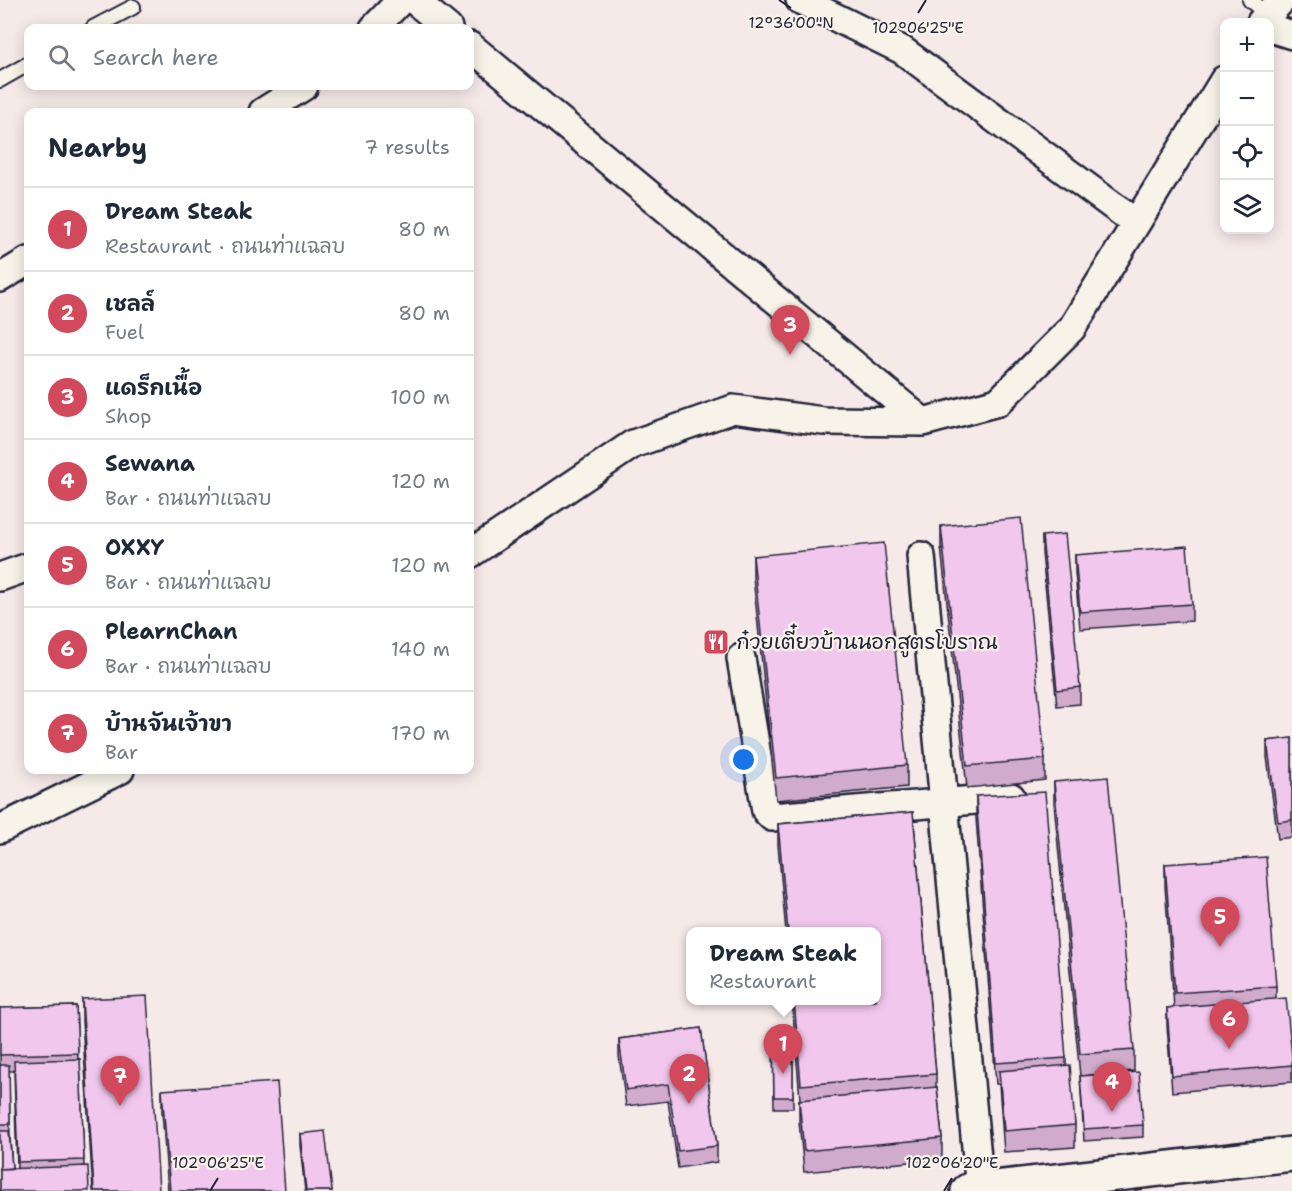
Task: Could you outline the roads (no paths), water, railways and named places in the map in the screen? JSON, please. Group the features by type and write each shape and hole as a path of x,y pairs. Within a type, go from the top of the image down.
{"main road":[{"path":"974,1190 1292,1154"}],"street":[{"path":"378,24 401,0"},
{"path":"414,0 443,24"},
{"path":"800,0 902,50 1136,223"},
{"path":"1266,13 1292,35"},
{"path":"474,49 923,422"},
{"path":"474,551 633,444 733,409 823,421 923,422 998,402 1071,328 1220,86"},
{"path":"269,108 298,90"},
{"path":"0,278 24,263"},
{"path":"921,556 944,803 974,1190"},
{"path":"0,577 24,568"},
{"path":"741,658 766,811 769,815 782,818 1031,795"},
{"path":"0,829 112,774"}],"lane":[{"path":"101,24 133,7"},
{"path":"0,80 24,66"}],"place":[{"name":"แดร็กเนื้อ","path":"790,355"},
{"name":"ก๋วยเตี๋ยวบ้านนอกสูตรโบราณ","path":"716,642"},
{"name":"OXXY","path":"1220,947"},
{"name":"PlearnChan","path":"1229,1049"},
{"name":"Dream Steak","path":"783,1074"},
{"name":"เชลล์","path":"689,1104"},
{"name":"บ้านจันเจ้าขา","path":"120,1106"},
{"name":"Sewana","path":"1112,1112"}]}
